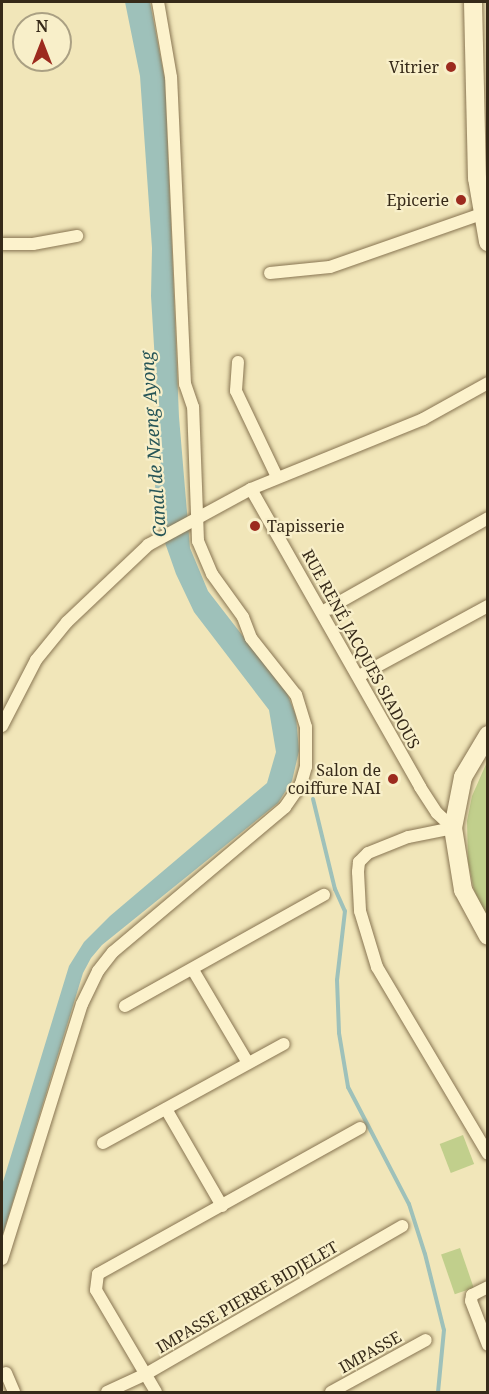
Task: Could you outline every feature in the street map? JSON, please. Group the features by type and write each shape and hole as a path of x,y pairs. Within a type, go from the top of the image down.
{"main road":[{"path":"473,2 476,161 481,214 488,242"},
{"path":"488,735 463,777 453,828 463,890 488,936"}],"street":[{"path":"2,1258 82,1004 98,971 113,952 278,813 303,776 307,741 296,695 256,646 243,618 212,574 192,521 193,407 185,384 171,76 158,2"},
{"path":"270,273 330,267 481,214"},
{"path":"2,244 33,244 77,236"},
{"path":"238,362 235,383 239,399 277,477"},
{"path":"2,726 36,660 67,622 103,584 162,536 277,477 423,419 488,383"},
{"name":"RUE RENÉ JACQUES SIADOUS","path":"251,489 420,787 437,813 453,828"},
{"path":"322,612 488,518"},
{"path":"359,676 488,606"},
{"path":"453,828 408,837 368,853 360,862 358,872 360,911 377,968 488,1154"},
{"path":"125,1006 324,895"},
{"path":"193,970 248,1063"},
{"path":"103,1143 284,1044"},
{"path":"166,1109 222,1206"},
{"path":"156,1392 95,1281 98,1274 360,1128"},
{"name":"IMPASSE PIERRE BIDJELET","path":"107,1392 146,1374 402,1226"},
{"path":"488,1287 472,1295 471,1301 488,1345"},
{"name":"IMPASSE","path":"331,1392 426,1340"},
{"path":"6,1373 14,1392"}],"green space":[{"path":"487,762 487,920 474,890 468,862 467,821 472,796"},
{"path":"463,1135 474,1164 451,1173 440,1144"},
{"path":"460,1248 474,1288 455,1294 441,1255"}],"water":[{"path":"125,2 150,2 165,81 179,417 190,548 208,591 287,693 296,716 299,751 292,781 278,803 102,945 91,958 83,973 2,1237 2,1185 69,966 84,942 110,916 267,783 276,752 269,710 194,612 176,574 157,520 155,484 161,462 151,296 152,248 140,76"}],"waterway":[{"path":"313,799 335,889 345,911 337,980 339,1033 348,1087 409,1204 425,1254 444,1330 438,1392"}],"place":[{"name":"Vitrier","path":"451,67"},
{"name":"Epicerie","path":"461,200"},
{"name":"Tapisserie","path":"255,526"},
{"name":"Salon de coiffure NAI","path":"393,779"}],"water label":[{"name":"Canal de Nzeng Ayong","path":"153,444"}]}
